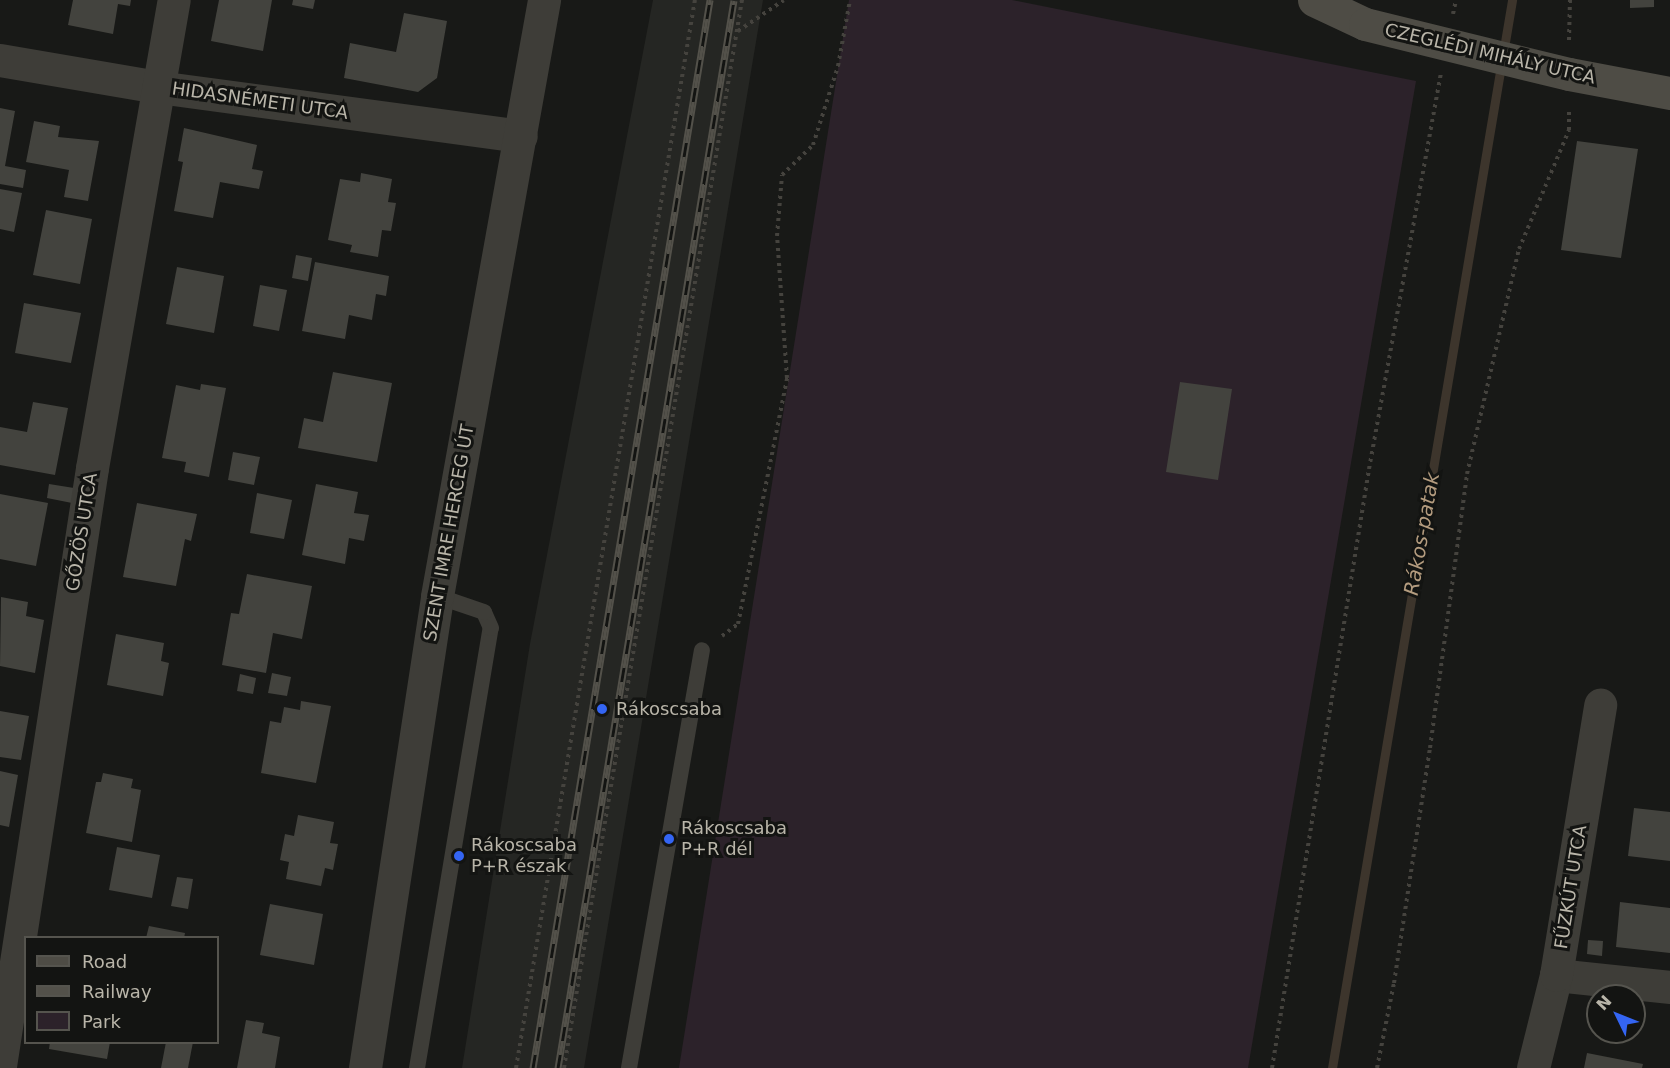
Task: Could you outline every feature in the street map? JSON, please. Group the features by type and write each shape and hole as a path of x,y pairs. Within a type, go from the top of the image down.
{"main road":[{"name":"CZEGLÉDI MIHÁLY UTCA","path":"1314,0 1365,24 1560,72 1670,93"}],"street":[{"name":"GŐZÖS UTCA","path":"0,1066 92,468 174,0"},
{"name":"SZENT IMRE HERCEG ÚT","path":"365,1068 437,596 544,0"},
{"name":"HIDASNÉMETI UTCA","path":"0,60 158,87 521,136"},
{"name":"FŰZKÚT UTCA","path":"1533,1068 1556,975 1600,705"},
{"path":"1556,975 1670,987"}],"lane":[{"path":"417,1068 491,628 484,612 437,596"},
{"path":"629,1068 702,650"}],"path":[{"path":"516,1068 695,0"},
{"path":"564,1068 742,0"},
{"path":"737,31 784,0"},
{"path":"702,650 738,624 787,378 777,236 782,175 813,145 838,66 850,0"},
{"path":"1377,1068 1395,984 1420,819 1467,474 1519,249 1569,130 1560,72 1570,0"},
{"path":"1272,1068 1369,469 1452,46"}],"shaded area":[{"path":"653,0 763,0 584,1068 462,1068 530,644"}],"green space":[{"path":"849,0 1012,0 1416,81 1248,1068 679,1068"}],"building":[{"path":"73,0 131,0 130,6 118,4 113,34 68,25"},
{"path":"219,0 272,0 263,51 211,41"},
{"path":"293,0 315,0 313,9 292,5"},
{"path":"1630,0 1654,0 1654,7 1630,8"},
{"path":"404,13 447,21 437,78 418,92 344,78 350,43 396,52"},
{"path":"0,108 15,111 5,166 26,170 23,188 0,184"},
{"path":"34,121 60,126 58,137 99,141 88,201 64,197 69,170 26,162"},
{"path":"184,128 257,145 252,169 263,171 259,189 220,182 213,218 174,211 183,162 178,161"},
{"path":"1577,141 1638,149 1621,258 1561,250"},
{"path":"361,173 392,179 388,202 396,203 391,231 382,230 378,257 350,252 352,245 328,240 340,179 360,182"},
{"path":"0,189 22,193 14,232 0,229"},
{"path":"46,210 92,219 80,284 33,275"},
{"path":"296,255 312,258 308,281 292,278"},
{"path":"315,262 389,276 386,296 376,294 372,320 349,315 345,339 302,331"},
{"path":"177,267 224,276 214,333 166,324"},
{"path":"260,285 287,290 279,331 253,326"},
{"path":"24,303 81,313 71,363 15,353"},
{"path":"333,372 392,383 377,462 298,448 304,418 323,422"},
{"path":"1180,382 1232,389 1218,480 1166,472"},
{"path":"201,384 226,388 209,477 184,472 186,462 162,458 176,385 200,390"},
{"path":"33,402 68,408 55,475 0,465 0,427 27,432"},
{"path":"233,452 260,457 254,485 228,480"},
{"path":"49,484 74,488 72,503 47,498"},
{"path":"316,484 358,492 354,513 369,515 364,541 349,538 345,564 302,555"},
{"path":"257,493 292,500 284,539 250,533"},
{"path":"0,494 48,503 36,566 0,559"},
{"path":"137,503 197,514 191,541 185,539 176,586 123,577"},
{"path":"247,574 312,586 302,639 273,633 266,673 222,665 231,613 239,614"},
{"path":"1,597 28,602 26,616 44,620 35,673 0,666"},
{"path":"116,634 164,643 161,661 169,663 163,696 107,685"},
{"path":"272,673 291,677 287,696 268,693"},
{"path":"240,674 256,678 253,694 237,691"},
{"path":"301,701 331,706 316,783 261,773 270,721 281,723 284,707 300,710"},
{"path":"0,711 29,716 21,760 0,757"},
{"path":"0,771 18,775 9,827 0,825"},
{"path":"103,773 133,779 131,788 141,790 132,842 86,833 96,782 101,782"},
{"path":"1634,808 1670,812 1670,861 1628,856"},
{"path":"298,815 334,822 330,843 338,844 333,870 325,868 321,886 286,879 289,862 280,860 285,834 294,836"},
{"path":"117,847 160,855 152,898 109,890"},
{"path":"177,877 193,879 188,909 171,906"},
{"path":"1620,902 1670,908 1670,953 1616,947"},
{"path":"270,904 323,914 314,965 260,955"},
{"path":"149,926 185,933 184,936 146,936"},
{"path":"1588,940 1603,941 1602,956 1587,954"},
{"path":"246,1020 264,1023 262,1033 280,1037 275,1068 237,1068"},
{"path":"50,1044 110,1044 107,1059 49,1049"},
{"path":"166,1044 193,1044 188,1068 161,1068"},
{"path":"1587,1053 1643,1064 1642,1068 1584,1068"}],"waterway":[{"name":"Rákos-patak","path":"1332,1068 1512,0"}],"railway":[{"path":"533,1068 710,0"},
{"path":"558,1068 734,0"}],"place":[{"name":"Rákoscsaba","path":"602,709"},
{"name":"Rákoscsaba P+R dél","path":"669,839"},
{"name":"Rákoscsaba P+R észak","path":"459,856"}]}
